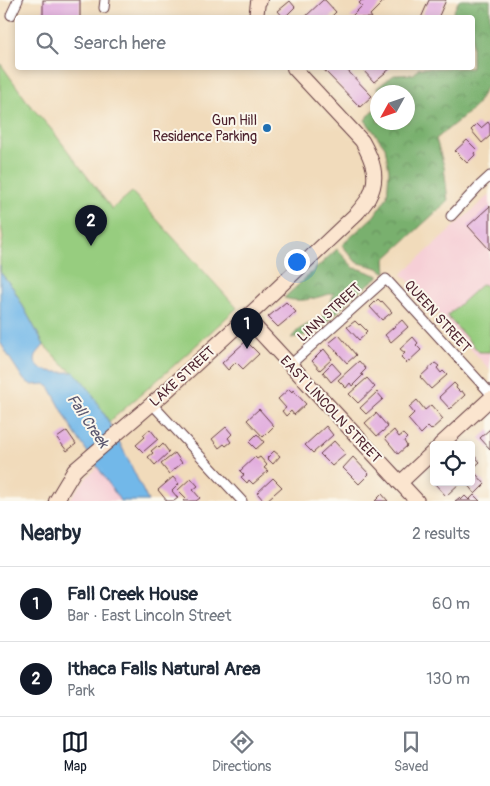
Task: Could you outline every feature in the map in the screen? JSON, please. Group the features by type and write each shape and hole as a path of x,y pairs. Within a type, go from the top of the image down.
{"street":[{"path":"11,15 18,0"},
{"path":"256,15 260,0"},
{"name":"LAKE STREET","path":"56,501 74,471 83,462 152,404 357,213 369,198 374,173 373,163 362,141 296,70"},
{"path":"451,216 490,176"},
{"name":"LINN STREET","path":"290,365 386,279"},
{"name":"QUEEN STREET","path":"386,279 490,393"},
{"name":"EAST LINCOLN STREET","path":"246,317 417,501"},
{"path":"444,441 490,399"},
{"path":"152,404 242,501"},
{"path":"400,483 430,455"}],"shaded area":[{"path":"490,194 490,370 402,274"},
{"path":"98,467 120,501 68,501 88,476"}],"green space":[{"path":"459,0 490,0 490,81 475,107 436,139 444,166 448,201 385,259 386,273 378,268 356,262 342,245 374,216 387,197 389,170 385,147 372,130 415,130 415,85 381,85 394,75 414,74 417,70 475,70 475,15 452,15"},
{"path":"0,63 29,104 52,130 112,209 132,192 237,308 109,422 80,378 62,364 44,345 13,288 0,272 3,238 0,217"},
{"path":"370,114 370,127 365,120"},
{"path":"337,249 354,268 379,276 351,298 329,321 313,334 291,338 298,330 326,314 334,293 303,300 284,298"},
{"path":"482,284 490,290 490,352 479,352 447,316"}],"water":[{"name":"Fall Creek","path":"0,272 13,288 44,345 36,355 35,361 38,366 49,371 74,372 82,381 93,395 108,421 148,501 120,501 74,432 50,388 45,384 32,385 24,380 9,357 0,342"}],"building":[{"path":"43,0 80,0 80,15 43,15"},
{"path":"323,0 336,12 333,15 307,15"},
{"path":"362,0 385,0 370,15 353,15 362,6 359,3"},
{"path":"429,0 446,0 439,15 422,15"},
{"path":"290,1 295,7 287,15 281,15 278,11"},
{"path":"324,70 347,70 370,94 370,98 360,107"},
{"path":"363,70 389,70 374,82"},
{"path":"488,122 490,125 490,136 482,143 471,130 477,124 481,128"},
{"path":"467,140 477,150 467,163 455,151"},
{"path":"490,206 490,250 468,226"},
{"path":"378,299 392,312 382,320 370,307"},
{"path":"286,302 296,312 278,327 268,317"},
{"path":"402,320 408,327 391,342 385,335"},
{"path":"355,321 367,331 359,340 347,327"},
{"path":"339,335 356,355 347,363 329,343"},
{"path":"413,337 418,343 416,345 421,350 407,363 401,357 405,353 400,349"},
{"path":"246,341 259,354 243,369 236,362 228,370 222,363"},
{"path":"324,349 332,359 320,370 312,361"},
{"path":"359,361 366,369 352,386 350,383 346,388 338,380"},
{"path":"332,363 341,373 331,382 323,372"},
{"path":"435,363 439,366 437,368 441,373 443,371 447,375 431,389 420,377"},
{"path":"367,378 375,387 358,403 349,394"},
{"path":"454,383 457,386 456,388 465,395 450,409 439,397"},
{"path":"289,389 292,392 293,390 306,404 294,415 291,411 286,416 282,411 286,408 278,399"},
{"path":"377,392 383,399 366,414 360,408"},
{"path":"417,400 425,410 431,405 443,419 431,430 428,427 421,434 408,419 414,413 409,407"},
{"path":"259,409 274,426 263,437 247,420"},
{"path":"376,413 388,427 377,436 365,423"},
{"path":"326,426 333,435 313,453 305,445"},
{"path":"226,427 232,434 228,438 231,442 219,448 212,439"},
{"path":"150,429 158,439 143,452 136,445 145,437 143,435"},
{"path":"490,429 490,449 480,438"},
{"path":"394,430 399,437 403,434 407,438 404,441 407,446 398,454 385,438"},
{"path":"67,431 76,444 67,451 57,438"},
{"path":"257,434 264,442 256,449 249,442"},
{"path":"334,441 346,454 332,466 320,454"},
{"path":"163,444 169,452 155,465 148,457 153,453 151,451"},
{"path":"274,451 280,456 273,464 267,458"},
{"path":"175,453 182,463 169,474 161,464"},
{"path":"475,456 480,462 475,466"},
{"path":"255,457 257,459 260,457 267,465 264,468 268,471 253,484 249,480 247,483 241,477 244,475 240,471"},
{"path":"353,457 369,474 359,484 343,468"},
{"path":"475,475 485,484 475,494 468,486 475,486"},
{"path":"173,477 179,484 172,491 178,498 174,501 167,501 158,490"},
{"path":"191,478 198,486 193,490 200,498 196,501 183,501 186,498 178,490"},
{"path":"273,478 282,487 264,501 257,493"},
{"path":"437,486 457,486 446,496"},
{"path":"382,494 388,501 375,501"},
{"path":"474,495 480,501 455,501 459,498 461,500 465,496 469,500"}],"place":[{"name":"Gun Hill Residence Parking","path":"267,128"},
{"name":"Ithaca Falls Natural Area","path":"91,246"},
{"name":"Fall Creek House","path":"247,349"}]}
